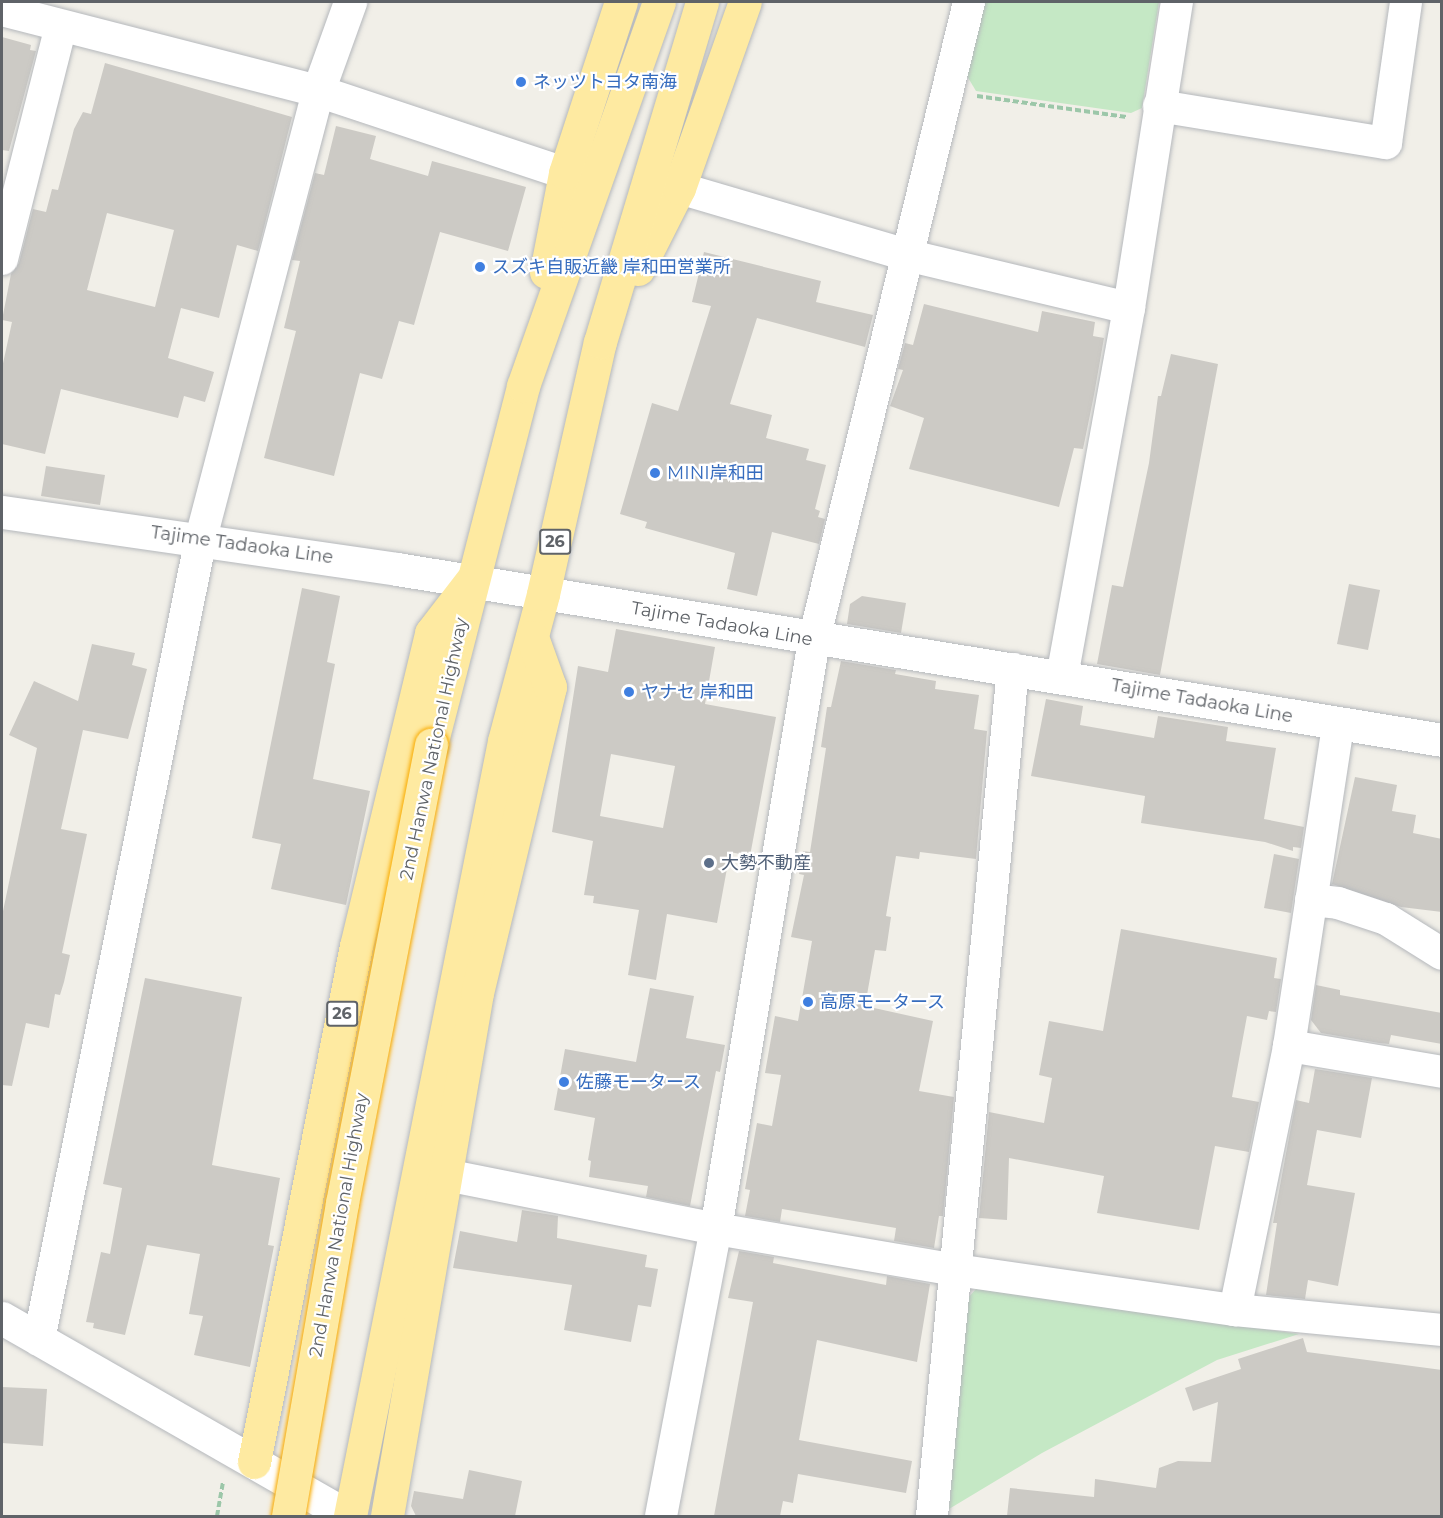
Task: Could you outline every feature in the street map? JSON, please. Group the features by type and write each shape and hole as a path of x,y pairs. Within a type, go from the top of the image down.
{"highway":[{"name":"26","path":"524,386 565,172 621,2"},
{"name":"2nd Hanwa National Highway","path":"288,1516 342,1203 431,745 471,581 524,386 659,2"},
{"name":"26","path":"349,1516 504,741 543,594 600,342 702,2"},
{"name":"26","path":"600,342 679,188 746,2"},
{"name":"26","path":"239,1466 356,946 431,633 471,581"},
{"path":"387,1516 477,993 550,687 532,638"}],"main road":[{"path":"318,91 350,2"},
{"name":"Tajime Tadaoka Line","path":"2,512 201,538 471,581 814,640 1013,669 1338,725 1442,740"},
{"path":"2,1318 239,1466 349,1516"}],"street":[{"path":"660,1516 716,1229 814,640 969,2"},
{"path":"1062,677 1129,308 1177,2"},
{"path":"1158,114 1386,143 1406,2"},
{"path":"2,10 318,91 565,172"},
{"path":"2,259 61,26"},
{"path":"39,1340 201,538 318,91"},
{"path":"679,188 906,255 1129,308"},
{"path":"932,1516 1013,669"},
{"path":"1235,1310 1289,1046 1338,725"},
{"path":"1311,900 1338,903 1386,919 1442,954"},
{"path":"1289,1046 1442,1072"},
{"path":"446,1175 716,1229 956,1270 1235,1310 1442,1330"}],"path":[{"path":"946,92 1158,114"},
{"path":"217,1516 239,1466"}],"green space":[{"path":"985,2 1159,2 1142,108 1131,113 976,91 967,76"},
{"path":"976,1289 1299,1334 1217,1360 1042,1453 949,1509 967,1299"}],"building":[{"path":"2,37 31,45 30,50 36,51 9,151 2,150"},
{"path":"105,63 292,117 258,251 237,245 219,318 181,308 168,358 214,372 205,402 184,396 178,418 61,389 45,454 2,444 2,368 12,322 2,320 11,274 19,263 33,209 46,212 52,189 58,190 74,129 83,112 91,114","holes":["107,213 174,230 155,307 87,290"]},
{"path":"336,126 376,136 370,159 428,176 432,161 526,187 508,251 440,232 414,325 399,321 382,379 360,373 334,476 264,458 296,331 284,328 300,261 292,260 315,173 324,175"},
{"path":"704,252 821,281 816,302 873,315 865,347 757,318 730,404 772,415 766,438 809,449 806,460 826,465 815,509 820,511 818,517 825,519 819,544 772,532 757,596 727,589 735,553 645,528 647,522 620,514 652,403 678,411 711,306 692,302"},
{"path":"924,304 1038,332 1042,311 1095,322 1093,336 1104,338 1094,395 1083,449 1074,448 1059,507 909,469 924,418 890,406 903,370 898,369 905,343 913,345"},
{"path":"1171,354 1218,364 1160,675 1097,664 1112,585 1123,587 1149,463 1158,396 1161,396"},
{"path":"46,466 105,475 100,505 41,496"},
{"path":"1349,584 1380,590 1368,650 1337,644"},
{"path":"302,588 340,596 327,662 335,664 313,779 370,791 346,905 271,889 281,844 252,838"},
{"path":"862,596 906,603 901,633 847,624 850,604"},
{"path":"616,629 715,647 705,704 776,717 750,856 730,852 717,923 667,914 656,980 628,975 639,910 593,903 594,896 584,895 593,841 552,832 578,666 608,672","holes":["611,754 675,766 663,828 600,816"]},
{"path":"92,644 135,653 132,665 147,669 128,739 83,730 61,829 87,834 62,953 70,955 64,982 60,995 55,994 49,1028 26,1023 12,1086 2,1085 2,916 37,748 9,735 34,681 78,701"},
{"path":"841,661 896,670 895,674 936,681 935,689 979,695 974,729 987,731 976,859 920,852 919,859 896,856 886,916 891,917 886,951 875,950 865,1006 933,1021 919,1091 954,1097 943,1216 939,1216 934,1248 894,1241 896,1228 782,1209 780,1222 745,1216 750,1190 745,1189 757,1123 772,1126 781,1075 765,1073 775,1016 798,1021 812,941 791,937 804,875 799,874 803,851 810,852 826,748 821,747 827,707 831,707"},
{"path":"1046,699 1083,706 1080,725 1154,738 1158,716 1228,727 1226,741 1276,748 1264,819 1304,827 1301,848 1293,847 1293,851 1265,842 1141,823 1145,796 1031,776"},
{"path":"1355,777 1397,785 1392,811 1416,815 1413,833 1442,839 1442,912 1401,907 1332,884"},
{"path":"1274,854 1299,859 1291,913 1264,908"},
{"path":"1121,929 1277,958 1274,978 1281,979 1276,1012 1269,1011 1267,1020 1247,1016 1232,1097 1259,1102 1249,1152 1215,1146 1199,1230 1097,1213 1104,1176 1009,1158 1007,1220 979,1218 989,1112 1044,1123 1052,1078 1039,1075 1049,1021 1103,1031"},
{"path":"145,978 242,997 212,1165 280,1178 268,1245 274,1246 250,1367 194,1355 203,1316 189,1314 200,1254 147,1245 125,1335 93,1328 94,1323 86,1322 101,1252 110,1254 122,1188 103,1184"},
{"path":"1316,985 1340,990 1340,995 1442,1013 1442,1044 1391,1035 1389,1044 1321,1033 1311,1020"},
{"path":"650,988 694,996 686,1038 725,1045 720,1072 716,1071 690,1206 646,1197 648,1186 589,1177 591,1161 588,1160 595,1118 554,1110 565,1049 636,1062"},
{"path":"1315,1069 1372,1078 1361,1138 1317,1130 1307,1185 1355,1193 1338,1286 1308,1280 1305,1299 1266,1295 1277,1223 1273,1223 1296,1100 1309,1103"},
{"path":"522,1210 558,1216 557,1238 647,1255 645,1267 658,1269 651,1307 638,1305 631,1342 564,1330 572,1285 453,1268 460,1231 517,1242"},
{"path":"739,1251 774,1257 773,1263 886,1285 887,1276 930,1284 917,1362 817,1340 799,1440 912,1461 906,1493 798,1474 793,1503 783,1501 780,1516 714,1516 753,1302 728,1298"},
{"path":"1303,1338 1307,1352 1442,1370 1442,1516 1007,1516 1010,1488 1094,1497 1095,1479 1156,1488 1159,1468 1178,1461 1211,1462 1218,1402 1193,1411 1185,1388 1241,1369 1238,1359"},
{"path":"2,1387 47,1389 43,1446 2,1443"},
{"path":"469,1470 522,1481 515,1516 416,1516 411,1506 414,1491 463,1499"}],"place":[{"name":"ネッツトヨタ南海","path":"521,82"},
{"name":"スズキ自販近畿 岸和田営業所","path":"480,267"},
{"name":"MINI岸和田","path":"655,473"},
{"name":"ヤナセ 岸和田","path":"629,692"},
{"name":"大勢不動産","path":"709,863"},
{"name":"高原モータース","path":"808,1002"},
{"name":"佐藤モータース","path":"564,1082"}]}
